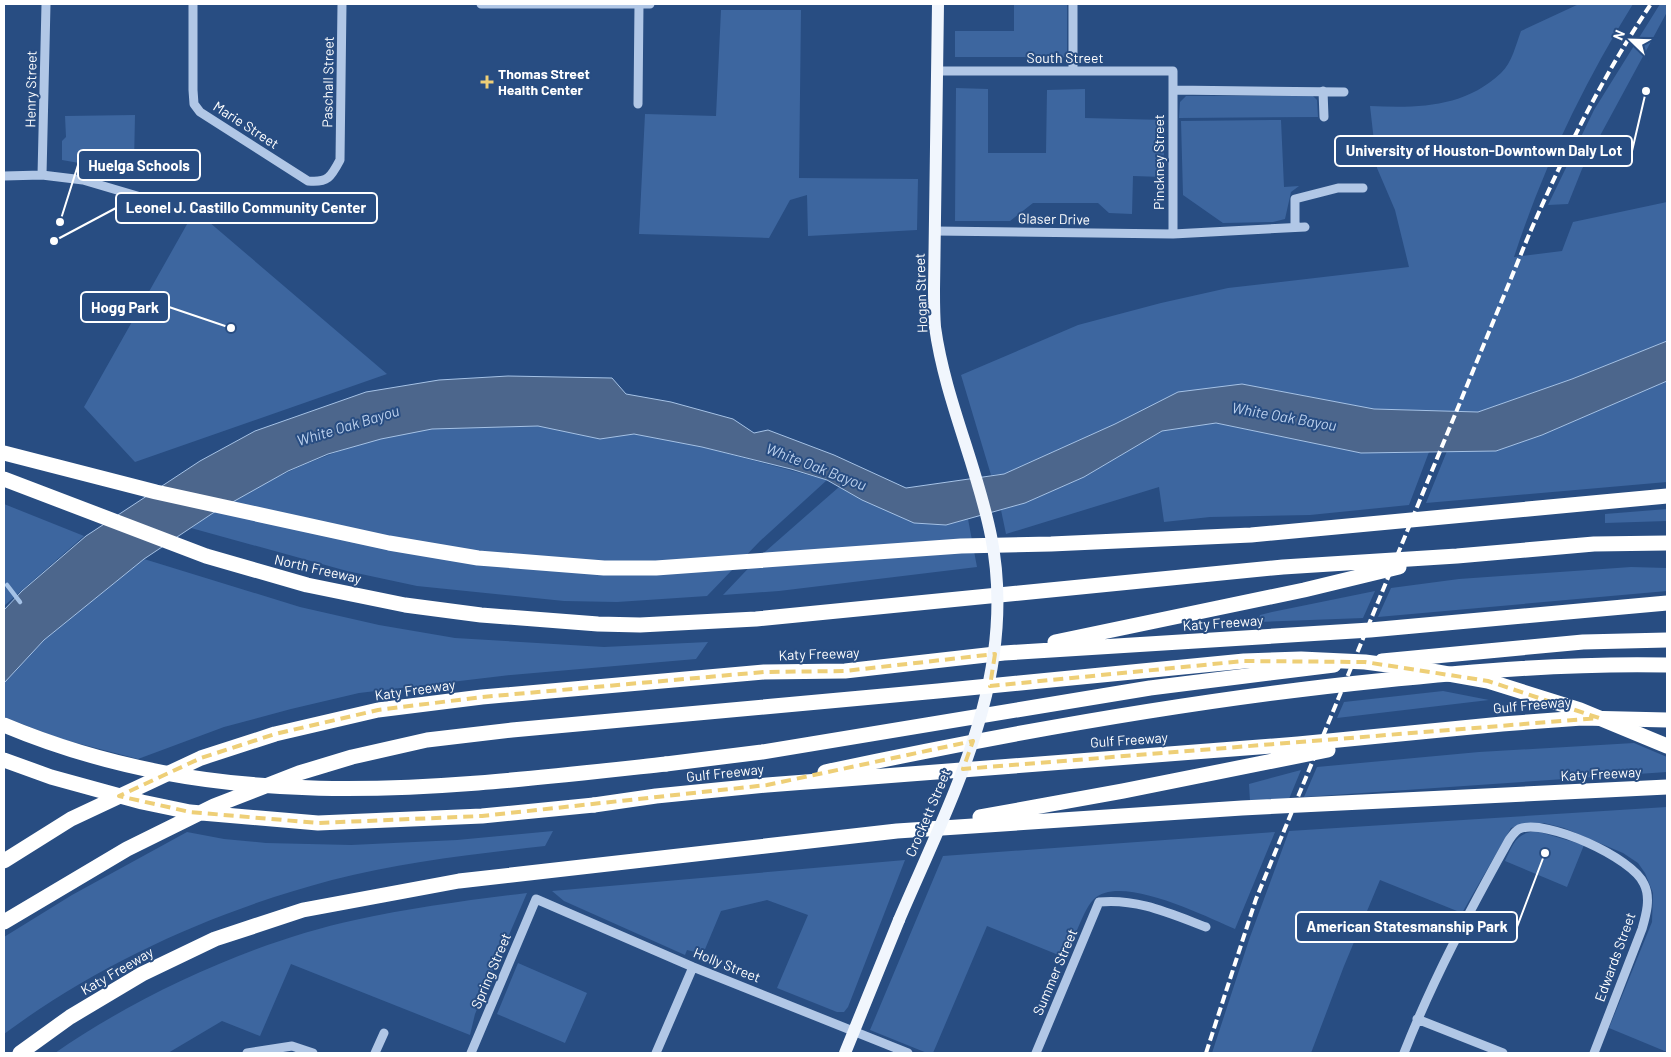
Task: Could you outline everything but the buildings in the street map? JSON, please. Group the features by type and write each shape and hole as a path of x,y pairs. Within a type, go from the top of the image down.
{"highway":[{"path":"4,453 156,492 332,532 434,552 552,565 656,568 962,546 1261,534 1667,496"},
{"name":"North Freeway","path":"7,480 198,553 307,585 405,605 552,622 640,625 756,619 1104,583 1283,567 1457,556"},
{"path":"1004,653 1457,556 1594,544 1667,543"},
{"name":"Katy Freeway","path":"4,861 72,819 201,758 275,734 378,710 482,697 764,672 837,671 1004,653 1370,630 1667,603"},
{"path":"4,725 48,742 157,772 220,782 284,788 356,790 428,787 666,764 762,752 1159,687 1322,666 1583,642 1667,641"},
{"path":"4,922 119,854 179,823 214,806 299,773 427,740 512,730 938,692 1193,666 1301,659 1365,662 1488,681 1580,710 1667,746"},
{"path":"767,785 932,749 1176,706 1440,674 1586,665 1667,665"},
{"name":"Gulf Freeway","path":"4,760 51,777 142,802 190,812 308,822 482,816 767,785 1418,733 1582,718 1667,720"},
{"path":"897,830 1123,791 1418,733"},
{"name":"Katy Freeway","path":"20,1053 70,1018 142,974 215,939 304,910 382,894 532,870 897,830 1259,807 1667,787"}],"main road":[{"name":"Hogan Street","path":"938,4 939,71 934,290 935,326 948,386 974,468 991,537 996,574"},
{"name":"Crockett Street","path":"845,1053 953,794 985,706 994,666 998,629 999,602 996,574"}],"street":[{"name":"Henry Street","path":"42,175 46,4"},
{"name":"Marie Street","path":"193,4 193,90 194,104 200,112 308,181 321,182 332,175 340,160"},
{"name":"Paschall Street","path":"340,160 342,4"},
{"path":"481,4 650,4"},
{"path":"638,104 639,4"},
{"path":"1073,4 1073,71"},
{"name":"South Street","path":"939,71 1173,71 1173,90"},
{"path":"1173,90 1344,92"},
{"name":"Pinckney Street","path":"1173,90 1173,234"},
{"path":"1323,92 1324,116"},
{"path":"4,176 42,175 83,180 144,198"},
{"path":"1295,227 1295,199 1338,188 1363,188"},
{"name":"Glaser Drive","path":"936,232 1173,234 1305,226"},
{"name":"Edwards Street","path":"1417,1019 1468,914 1516,832 1524,828 1559,832 1601,848 1625,862 1645,884 1646,914 1594,1053"},
{"name":"Holly Street","path":"536,899 693,966 908,1053"},
{"name":"Spring Street","path":"471,1053 536,899"},
{"name":"Summer Street","path":"1036,1053 1099,902 1118,900 1144,905 1206,927"},
{"path":"656,1053 693,966"},
{"path":"1404,1053 1417,1019 1503,1053"},
{"path":"375,1053 384,1033"},
{"path":"247,1053 292,1046 313,1053"}],"highlighted area":[{"path":"995,654 990,686 1244,661 1365,662 1488,681 1599,718 963,769 973,741 767,785 482,816 318,823 190,812 119,796 201,758 275,734 378,710 482,697 764,672 845,671"}],"shaded area":[{"path":"1014,4 1067,4 1067,57 955,57 955,31 1014,31"},
{"path":"1579,4 1633,4 1581,95 1551,159 1514,257 1562,251 1573,222 1667,202 1667,341 1572,379 1478,412 1374,409 1242,384 1115,424 1004,474 991,475 961,375 1078,325 1161,303 1228,288 1409,267 1395,210 1377,168 1370,106 1423,106 1456,99 1472,93 1487,85 1505,69 1521,31"},
{"path":"1660,4 1667,4 1667,12 1582,169 1568,204 1548,205 1594,110"},
{"path":"721,10 801,10 799,178 918,179 917,230 808,236 807,195 790,200 769,238 639,234 645,114 716,116"},
{"path":"956,88 988,89 988,153 1046,153 1047,90 1085,89 1085,118 1165,120 1163,177 1133,176 1132,214 1109,213 1098,203 1033,203 1010,221 955,221"},
{"path":"1186,96 1313,96 1317,100 1318,117 1179,118 1180,102"},
{"path":"135,115 134,163 103,162 102,167 62,160 62,141 66,137 65,116"},
{"path":"1281,120 1284,187 1299,186 1291,192 1285,219 1273,222 1223,223 1183,195 1181,121"},
{"path":"195,210 387,374 135,462 84,407"},
{"path":"1667,381 1667,482 1426,503 1447,451 1496,451 1542,435"},
{"path":"1216,423 1361,453 1429,452 1409,505 1310,515 1210,517 1164,522 1159,487 1006,534 1001,510 1025,503 1084,477 1162,431"},
{"path":"538,426 600,439 634,434 702,447 827,480 760,541 707,596 617,602 564,601 417,586 347,571 191,528 218,510 276,478 305,464 367,442 431,429"},
{"path":"839,487 914,523 946,525 968,519 977,567 779,591 723,595 759,557"},
{"path":"4,504 84,536 4,606"},
{"path":"1667,509 1667,521 1605,523 1605,514"},
{"path":"144,559 300,607 379,625 455,638 604,647 708,642 696,659 511,675 359,693 224,727 138,759 61,739 4,717 4,683 44,640"},
{"path":"1631,567 1667,568 1667,591 1378,617 1391,588 1459,579"},
{"path":"1375,591 1363,618 1258,622 1260,615"},
{"path":"1443,691 1489,700 1337,718 1344,702"},
{"path":"1634,743 1667,757 1667,772 1304,797 1317,767 1479,752"},
{"path":"1301,770 1289,799 1250,801 1249,784"},
{"path":"1667,807 1667,1052 1609,1028 1652,922 1653,893 1645,873 1638,863 1623,853 1564,828 1544,823 1527,823 1511,828 1462,913 1380,880 1344,966 1311,1053 1212,1053 1250,937 1289,831"},
{"path":"553,831 545,846 385,868 332,880 245,907 202,923 120,962 41,1008 4,1034 4,937 72,895 187,832 224,839 266,843 351,845 457,840"},
{"path":"1536,831 1584,845 1567,887 1505,861 1516,840 1524,834"},
{"path":"1275,832 1235,929 1164,900 1123,891 1106,892 1094,899 1090,904 1082,918 1066,958 987,926 933,1053 927,1053 870,1030 943,856"},
{"path":"905,860 848,1007 844,1012 837,1012 777,988 808,915 767,900 721,911 703,954 687,950 685,955 564,901 552,891"},
{"path":"527,893 475,1014 470,1035 291,964 260,1036 222,1021 168,1053 55,1053 88,1031 160,991 238,956 278,941 355,920 440,905"},
{"path":"518,963 587,993 565,1043 497,1014"}],"water":[{"name":"White Oak Bayou","path":"1667,341 1667,381 1542,435 1496,451 1361,453 1216,423 1162,431 1084,477 1025,503 946,525 914,523 862,500 827,480 791,469 702,447 634,434 600,439 538,426 432,429 381,439 328,454 288,471 213,513 144,559 44,640 4,683 4,610 22,591 86,536 200,461 255,431 366,392 439,380 508,376 612,378 626,394 671,402 733,419 754,433 768,430 834,455 906,488 1004,474 1115,424 1178,392 1242,384 1374,409 1478,412 1572,379"}],"waterway":[{"path":"7,585 20,602"}],"railway":[{"path":"1206,1053 1256,899 1528,237 1584,118 1616,60 1651,4"}],"place":[{"name":"Thomas Street Health Center","path":"487,82"},
{"name":"University of Houston-Downtown Daly Lot","path":"1646,91"},
{"name":"Huelga Schools","path":"60,222"},
{"name":"Leonel J. Castillo Community Center","path":"54,241"},
{"name":"Hogg Park","path":"231,328"},
{"name":"American Statesmanship Park","path":"1545,853"}]}
